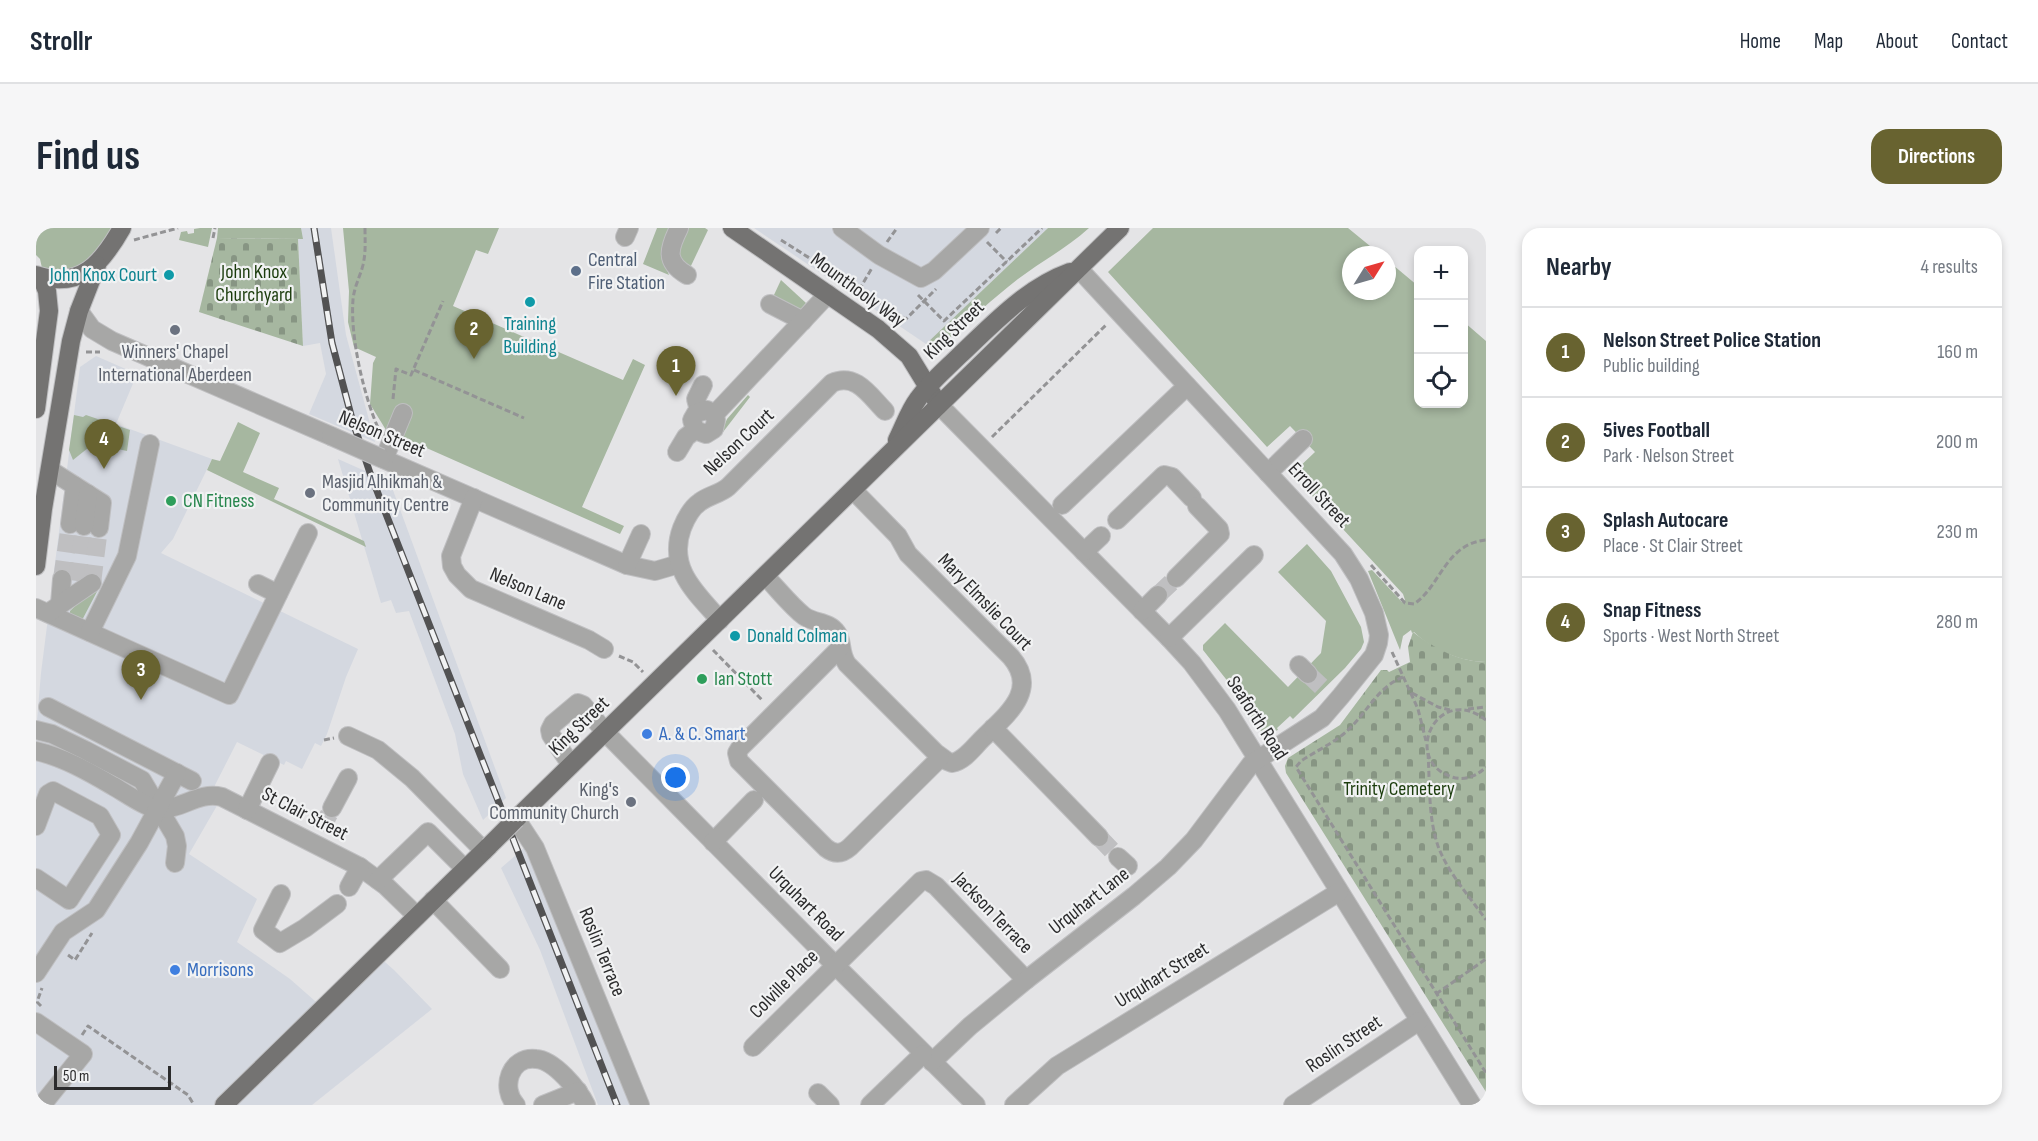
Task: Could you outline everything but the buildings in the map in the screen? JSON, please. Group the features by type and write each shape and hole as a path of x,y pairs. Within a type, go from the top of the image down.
{"main road":[{"path":"36,566 71,341 79,311 97,266 122,228"},
{"name":"Mounthooly Way","path":"732,228 878,329 909,356 939,405"},
{"name":"King Street","path":"232,1102 433,900 1120,228"},
{"path":"36,409 49,310 49,300 39,276 70,278 88,272 97,266"},
{"name":"King Street","path":"889,454 917,400 928,386 1024,298 1056,277 1079,269"}],"street":[{"path":"679,228 670,253 674,265 687,275"},
{"path":"842,228 879,255 921,278 934,271 978,230"},
{"name":"Erroll Street","path":"1079,269 1351,564 1374,612 1379,636 1377,650 1330,696 1322,718 1257,759"},
{"path":"707,413 828,294"},
{"path":"770,304 803,321"},
{"name":"Nelson Street","path":"79,311 92,330 112,341 627,565 655,571 679,564"},
{"name":"Nelson Court","path":"679,564 677,554 679,536 694,507 728,487 832,383 844,379 855,381 885,411"},
{"path":"677,452 686,437 695,430 702,434 712,431 716,423 696,399 703,385"},
{"path":"1062,505 1186,386"},
{"name":"Seaforth Road","path":"939,405 1169,638 1220,699 1472,1105"},
{"path":"382,458 398,408"},
{"path":"1268,473 1303,439"},
{"path":"90,632 127,556 150,444"},
{"path":"50,470 102,503 85,526 81,490"},
{"path":"1117,520 1164,475 1172,477 1219,528 1220,534 1176,578"},
{"name":"Mary Elmslie Court","path":"853,490 898,536 908,554 1016,662 1021,676 1022,685 1019,698 1013,708 957,762 940,758"},
{"name":"Nelson Lane","path":"474,498 451,555 452,566 463,582 482,595 589,639 604,649"},
{"path":"77,581 48,608 90,632 230,695 308,533"},
{"path":"627,565 641,534"},
{"path":"1084,552 1101,536"},
{"path":"1169,638 1254,555"},
{"path":"679,564 688,584 720,620"},
{"path":"765,576 807,619 830,626 838,633 840,648 847,664 940,758 846,850 833,853 737,758 737,753 840,648"},
{"path":"258,584 278,594"},
{"path":"1142,611 1158,595"},
{"name":"Urquhart Road","path":"571,765 550,730 552,724 578,703 583,705 605,732 713,842 976,1105"},
{"path":"41,977 63,932 96,910 139,843 157,809 185,777 69,711 48,708"},
{"path":"993,728 1099,837"},
{"path":"36,730 85,750 142,780 176,840 175,863"},
{"path":"348,736 378,750 486,848"},
{"path":"36,751 63,760 157,809"},
{"name":"Urquhart Lane","path":"870,1105 1168,867 1194,840 1257,759"},
{"path":"247,810 270,763"},
{"path":"332,808 348,778"},
{"path":"36,826 48,794 53,791 100,816 111,835 69,900 36,878"},
{"name":"St Clair Street","path":"157,809 182,804 205,795 214,795 317,837 378,880 417,916"},
{"path":"713,842 754,800"},
{"name":"Roslin Terrace","path":"516,819 535,848 640,1105"},
{"path":"378,880 428,831 465,869"},
{"path":"349,887 360,867"},
{"name":"Jackson Terrace","path":"926,880 936,886 1026,980"},
{"name":"Colville Place","path":"753,1047 913,887 926,880"},
{"name":"Urquhart Street","path":"1014,1105 1057,1066 1339,892"},
{"path":"281,894 263,930 280,943 337,904"},
{"path":"433,900 500,969"},
{"path":"41,1016 83,1054 42,1105"},
{"name":"Roslin Street","path":"1293,1105 1419,1021"},
{"path":"516,1105 508,1091 509,1076 513,1069 526,1059 543,1060 551,1065 582,1098"},
{"path":"543,1105 582,1098"}],"path":[{"path":"128,249 134,239 178,228"},
{"path":"215,228 215,235"},
{"path":"364,228 366,248 355,284 352,320 366,398 381,435 385,426"},
{"path":"924,301 944,321 1042,228"},
{"path":"978,230 1007,262"},
{"path":"775,236 906,319"},
{"path":"398,408 396,369 411,375 443,301"},
{"path":"981,447 1119,312"},
{"path":"79,352 107,351"},
{"path":"414,370 524,418"},
{"path":"1368,562 1405,603 1414,604 1422,598 1444,564 1454,555 1470,544 1486,540"},
{"path":"701,638 775,713"},
{"path":"604,649 633,662 655,684"},
{"path":"1399,667 1423,725 1428,753 1432,820 1439,848 1452,872 1486,920"},
{"path":"1403,677 1382,690 1349,729 1301,761 1296,767 1486,1073"},
{"path":"1411,692 1438,707 1451,711 1486,707"},
{"path":"1466,709 1486,720"},
{"path":"1426,743 1428,731 1435,722 1451,711"},
{"path":"1428,753 1440,771 1459,779 1470,777 1486,767"},
{"path":"64,953 75,960 97,926"},
{"path":"1436,994 1486,959"},
{"path":"41,977 37,1002 41,1016"},
{"path":"81,1035 88,1026 188,1095 194,1105"}],"shaded area":[{"path":"301,228 331,228 346,335 375,442 309,414 326,374 320,343 303,346 298,239 302,239"},
{"path":"754,228 1048,228 926,344"},
{"path":"96,356 137,374 116,424 212,459 173,539 161,553 358,649 327,734 321,746 315,743 302,769 286,761 284,765 237,742 215,785 214,795 222,797 189,854 257,899 237,942 290,979 323,1008 377,955 432,1009 312,1105 36,1105 36,732 41,673 80,367"},
{"path":"338,459 390,482 506,798 483,820 463,774 455,734 409,611 396,613 391,600 381,603"},
{"path":"524,848 530,850 631,1105 598,1105 540,950 501,868"}],"green space":[{"path":"36,228 112,228 99,248 85,262 77,267 55,270 42,268 40,259 36,255"},
{"path":"212,228 208,247 179,240 181,232 194,233 194,229"},
{"path":"218,228 301,228 303,239 217,238"},
{"path":"343,228 499,228 488,254 476,250 453,306 623,380 633,359 645,365 582,507 624,526 620,534 386,430 370,404 373,363 376,357 354,347 348,322 349,291"},
{"path":"657,228 670,228 661,254 669,275 643,264"},
{"path":"686,228 708,230 689,270 678,257"},
{"path":"1048,228 1089,228 1018,279 941,345 926,344"},
{"path":"1153,228 1348,228 1370,246 1342,246 1342,300 1396,300 1396,268 1414,283 1414,408 1468,408 1468,325 1486,341 1486,662 1467,660 1448,654 1429,644 1414,632 1412,633 1411,630 1403,636 1400,650 1368,571 1372,570 1402,602 1405,600 1403,594 1292,474 1315,452 1290,426 1267,447 1108,272"},
{"name":"John Knox Churchyard","path":"217,238 298,239 303,346 199,312"},
{"path":"781,280 806,303 800,310 773,297"},
{"path":"748,395 750,397 720,436 727,419"},
{"path":"74,415 83,417 86,415 130,430 127,451 93,444 73,460 69,450"},
{"path":"238,422 260,433 243,472 279,488 274,499 364,541 366,547 207,470 212,459 220,461"},
{"path":"1307,544 1331,571 1361,627 1364,642 1345,668 1293,719 1290,716 1277,728 1278,730 1266,734 1260,730 1233,688 1203,650 1203,645 1225,623 1288,687 1321,653 1326,621 1278,572"},
{"path":"95,584 101,584 80,624 70,615 70,611"},
{"name":"Trinity Cemetery","path":"1413,632 1447,653 1466,660 1486,662 1486,1092 1286,773 1285,766 1288,758 1340,725 1381,670 1389,672 1410,662 1408,647"}],"tunnel":[{"path":"62,579 70,524"},
{"path":"77,581 84,526"},
{"path":"92,583 99,528"},
{"path":"1158,595 1176,578"},
{"path":"1308,674 1324,689"},
{"path":"321,830 332,808"},
{"path":"1099,837 1118,857"}],"railway":[{"path":"314,228 332,343 352,419 370,473 617,1105"}],"place":[{"name":"Central Fire Station","path":"576,271"},
{"name":"John Knox Court","path":"169,275"},
{"name":"Training Building","path":"530,302"},
{"name":"Winners' Chapel International Aberdeen","path":"175,330"},
{"name":"5ives Football","path":"474,359"},
{"name":"Nelson Street Police Station","path":"676,396"},
{"name":"Snap Fitness","path":"104,469"},
{"name":"Masjid Alhikmah & Community Centre","path":"310,493"},
{"name":"CN Fitness","path":"171,501"},
{"name":"Donald Colman","path":"735,636"},
{"name":"Ian Stott","path":"702,679"},
{"name":"Splash Autocare","path":"141,700"},
{"name":"A. & C. Smart","path":"647,734"},
{"name":"King's Community Church","path":"631,802"},
{"name":"Morrisons","path":"175,970"}]}
